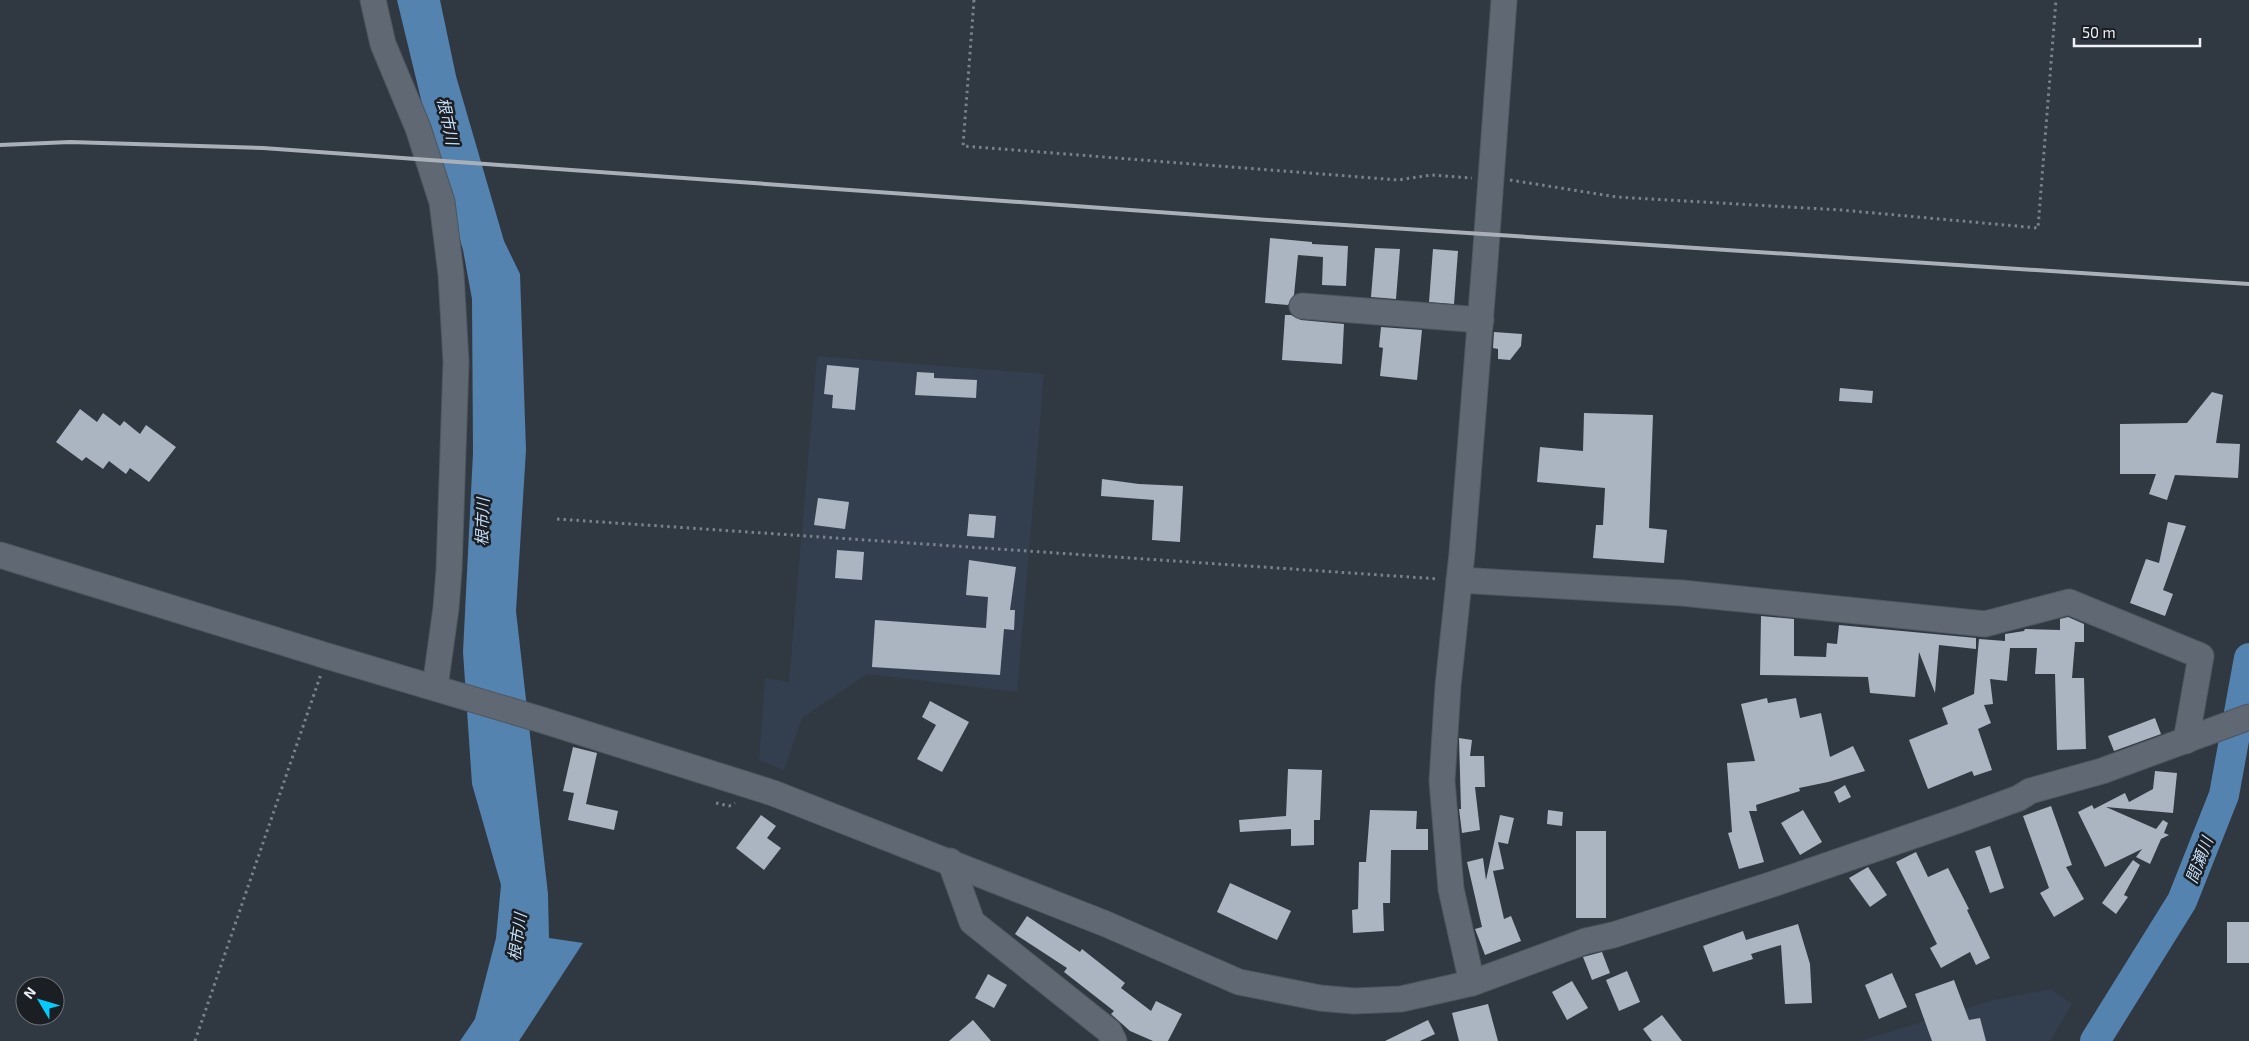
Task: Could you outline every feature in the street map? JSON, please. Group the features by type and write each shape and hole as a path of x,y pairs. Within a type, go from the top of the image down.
{"street":[{"path":"373,0 383,44 418,128 442,202 451,274 456,362 444,690"},
{"path":"1472,983 1451,890 1442,781 1448,686 1481,320 1504,0"},
{"path":"1302,306 1481,320"},
{"path":"0,555 542,720 773,793 950,861 1106,924 1239,982 1320,998 1354,1001 1401,999 1472,983 1537,958 1773,884 1960,820 2019,798 2030,791 2102,771 2249,717"},
{"path":"1459,580 1682,593 1985,624 2069,602 2201,656 2196,738"},
{"path":"950,861 972,922 1109,1031 1114,1041"}],"path":[{"path":"974,0 964,146 1398,180 1431,175 1492,179 1517,181 1617,197 1841,210 2038,228 2056,0"},
{"path":"557,520 1459,580"},
{"path":"195,1041 327,656"}],"shaded area":[{"path":"817,356 1044,374 1017,692 867,674 802,718 784,770 759,760 765,678 789,682"},
{"path":"2051,989 2072,1004 2050,1041 1860,1041 1990,1001"}],"water":[{"name":"根市川","path":"397,0 440,0 456,76 504,241 520,274 526,450 516,611 548,894 549,938 583,943 519,1041 460,1041 475,1019 496,938 501,885 472,784 463,652 473,453 472,299 463,250 432,145"}],"building":[{"path":"1270,238 1312,242 1312,244 1348,246 1346,286 1322,285 1323,257 1298,255 1294,295 1288,305 1265,303"},
{"path":"1375,248 1400,249 1396,299 1371,297"},
{"path":"1433,249 1458,251 1454,304 1429,302"},
{"path":"1285,315 1291,315 1301,320 1344,324 1342,364 1282,360"},
{"path":"1381,327 1422,330 1417,380 1380,376 1383,348 1379,347"},
{"path":"1494,332 1522,334 1521,346 1510,360 1498,359 1498,349 1493,348"},
{"path":"827,365 859,368 855,410 832,408 833,395 824,394"},
{"path":"917,372 934,373 934,378 977,380 976,398 915,395"},
{"path":"1840,388 1873,391 1872,403 1839,401"},
{"path":"2212,392 2223,395 2216,443 2240,444 2238,478 2175,475 2167,500 2149,494 2156,474 2120,474 2120,424 2187,423"},
{"path":"80,409 97,422 103,413 120,426 124,421 140,434 146,425 176,447 149,482 130,468 126,474 109,461 103,469 86,457 82,461 56,442"},
{"path":"1584,413 1653,415 1649,528 1667,530 1664,563 1593,558 1596,525 1603,525 1605,488 1537,482 1540,447 1583,451"},
{"path":"1102,479 1139,484 1183,486 1180,542 1152,540 1154,500 1101,496"},
{"path":"818,498 849,502 845,529 814,525"},
{"path":"969,514 996,516 994,538 967,536"},
{"path":"2168,522 2186,526 2163,590 2173,594 2165,616 2130,603 2146,559 2159,563"},
{"path":"837,550 864,552 862,580 835,578"},
{"path":"969,560 1016,567 1010,610 1015,610 1014,630 1004,629 1000,675 872,667 875,620 986,628 988,597 966,595"},
{"path":"1761,616 1794,619 1794,656 1826,657 1827,643 1837,644 1839,625 1976,638 1976,649 1939,645 1935,693 1919,652 1915,697 1870,693 1868,677 1760,675"},
{"path":"2068,617 2084,624 2084,642 2075,642 2072,678 2084,678 2086,749 2057,750 2055,674 2035,674 2037,648 2010,648 2007,681 1990,679 1993,704 1984,705 1991,723 1978,729 1992,770 1974,776 1972,771 1928,789 1909,740 1948,724 1942,708 1974,694 1979,639 2005,641 2005,634 2024,631 2025,629 2060,630 2060,619"},
{"path":"1767,698 1768,703 1796,698 1800,718 1821,713 1830,757 1853,746 1865,771 1799,788 1800,791 1756,805 1757,811 1749,811 1764,862 1739,869 1728,833 1732,832 1727,763 1755,761 1741,704"},
{"path":"930,701 969,722 942,772 917,759 936,725 922,717"},
{"path":"2155,718 2161,734 2114,751 2108,736"},
{"path":"1459,738 1472,740 1470,756 1484,756 1485,787 1475,787 1480,830 1462,833 1459,809 1461,809"},
{"path":"573,747 597,753 586,804 618,811 614,830 568,820 574,793 563,791"},
{"path":"1288,769 1322,770 1320,820 1314,820 1314,845 1291,846 1291,829 1240,832 1239,820 1286,816"},
{"path":"2155,771 2177,773 2173,813 2106,807 2156,829 2163,820 2168,823 2164,833 2169,835 2161,839 2150,864 2136,857 2142,849 2105,867 2078,812 2092,805 2094,809 2125,793 2129,802 2153,789"},
{"path":"1845,785 1851,797 1839,803 1834,792"},
{"path":"2051,806 2072,865 2066,867 2084,899 2054,917 2040,893 2049,888 2023,816"},
{"path":"1370,810 1417,811 1416,829 1428,829 1428,850 1391,850 1390,903 1383,903 1384,931 1353,933 1352,910 1358,909 1359,862 1366,862"},
{"path":"1548,810 1563,812 1562,826 1547,824"},
{"path":"1803,810 1822,842 1800,855 1781,823"},
{"path":"761,815 776,826 767,838 781,848 764,870 736,848"},
{"path":"1500,815 1514,818 1508,844 1498,842 1504,869 1493,871 1504,919 1511,916 1521,941 1485,955 1475,929 1482,927 1467,862 1483,858 1486,880"},
{"path":"1576,831 1606,831 1606,918 1576,918"},
{"path":"1990,846 2004,888 1990,893 1975,851"},
{"path":"1916,852 1928,877 1948,868 1969,909 1967,910 1990,958 1976,965 1970,952 1941,968 1930,948 1937,944 1896,862"},
{"path":"2133,860 2140,865 2124,895 2128,897 2116,914 2102,903"},
{"path":"1868,867 1887,895 1870,907 1849,878"},
{"path":"1230,883 1291,911 1277,940 1217,912"},
{"path":"1027,916 1080,952 1082,949 1125,983 1121,988 1151,1011 1156,1001 1182,1014 1168,1041 1153,1041 1130,1031 1111,1014 1114,1011 1064,972 1067,968 1015,934"},
{"path":"2227,922 2249,922 2249,963 2227,963"},
{"path":"1798,924 1810,964 1812,1003 1785,1004 1781,945 1751,954 1753,959 1713,972 1703,946 1743,931 1746,940"},
{"path":"1602,952 1610,973 1592,980 1583,957"},
{"path":"1627,971 1640,1002 1619,1011 1606,980"},
{"path":"1892,973 1907,1007 1879,1019 1865,985"},
{"path":"988,974 1007,985 994,1008 975,998"},
{"path":"1954,980 1969,1020 1980,1018 1986,1041 1932,1041 1915,994"},
{"path":"1572,981 1588,1008 1567,1020 1552,992"},
{"path":"1488,1004 1498,1041 1459,1041 1452,1013"},
{"path":"1662,1015 1682,1041 1652,1041 1643,1029"},
{"path":"973,1020 991,1041 949,1041"},
{"path":"1428,1020 1435,1034 1420,1041 1385,1041"}],"waterway":[{"name":"間瀬川","path":"2095,1041 2182,901 2224,795 2249,658"}],"railway":[{"path":"0,145 70,142 263,148 1298,222 2249,284"}]}
